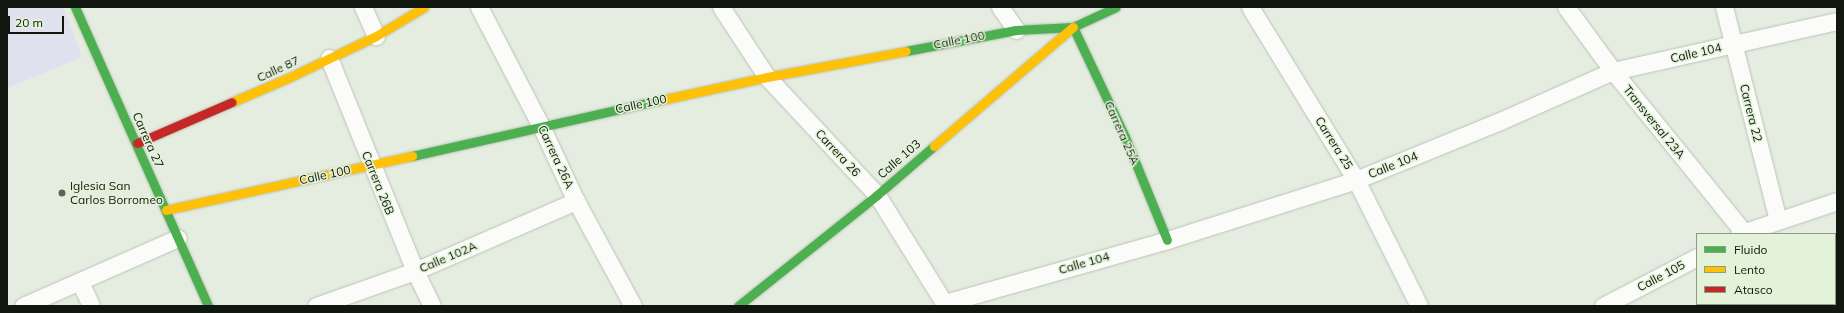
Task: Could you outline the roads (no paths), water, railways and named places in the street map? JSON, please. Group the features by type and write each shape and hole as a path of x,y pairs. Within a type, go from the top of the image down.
{"street":[{"name":"Carrera 27","path":"75,7 208,306"},
{"path":"363,7 376,36"},
{"name":"Calle 87","path":"137,144 277,83 376,36 424,7"},
{"name":"Carrera 26A","path":"479,7 541,126 576,201 633,306"},
{"name":"Carrera 26","path":"721,7 767,77 877,195 946,304"},
{"path":"1000,7 1016,30"},
{"name":"Calle 100","path":"166,210 767,77 1016,30 1073,27 1116,7"},
{"name":"Carrera 25","path":"1250,7 1356,180 1419,306"},
{"name":"Transversal 23A","path":"1566,7 1613,71 1742,233"},
{"name":"Carrera 22","path":"1724,7 1778,220"},
{"name":"Calle 104","path":"946,304 1167,240 1356,180 1500,121 1613,71 1837,21"},
{"name":"Calle 103","path":"738,306 877,195 1073,27"},
{"name":"Carrera 25A","path":"1073,27 1125,137 1167,240"},
{"name":"Carrera 26B","path":"329,58 415,271 432,306"},
{"name":"Calle 102A","path":"316,306 415,271 576,201"},
{"path":"1742,233 1837,201"},
{"path":"23,306 178,238"},
{"name":"Calle 105","path":"1603,306 1696,258"},
{"path":"80,282 91,306"}],"place":[{"name":"Iglesia San Carlos Borromeo","path":"62,193"}]}
